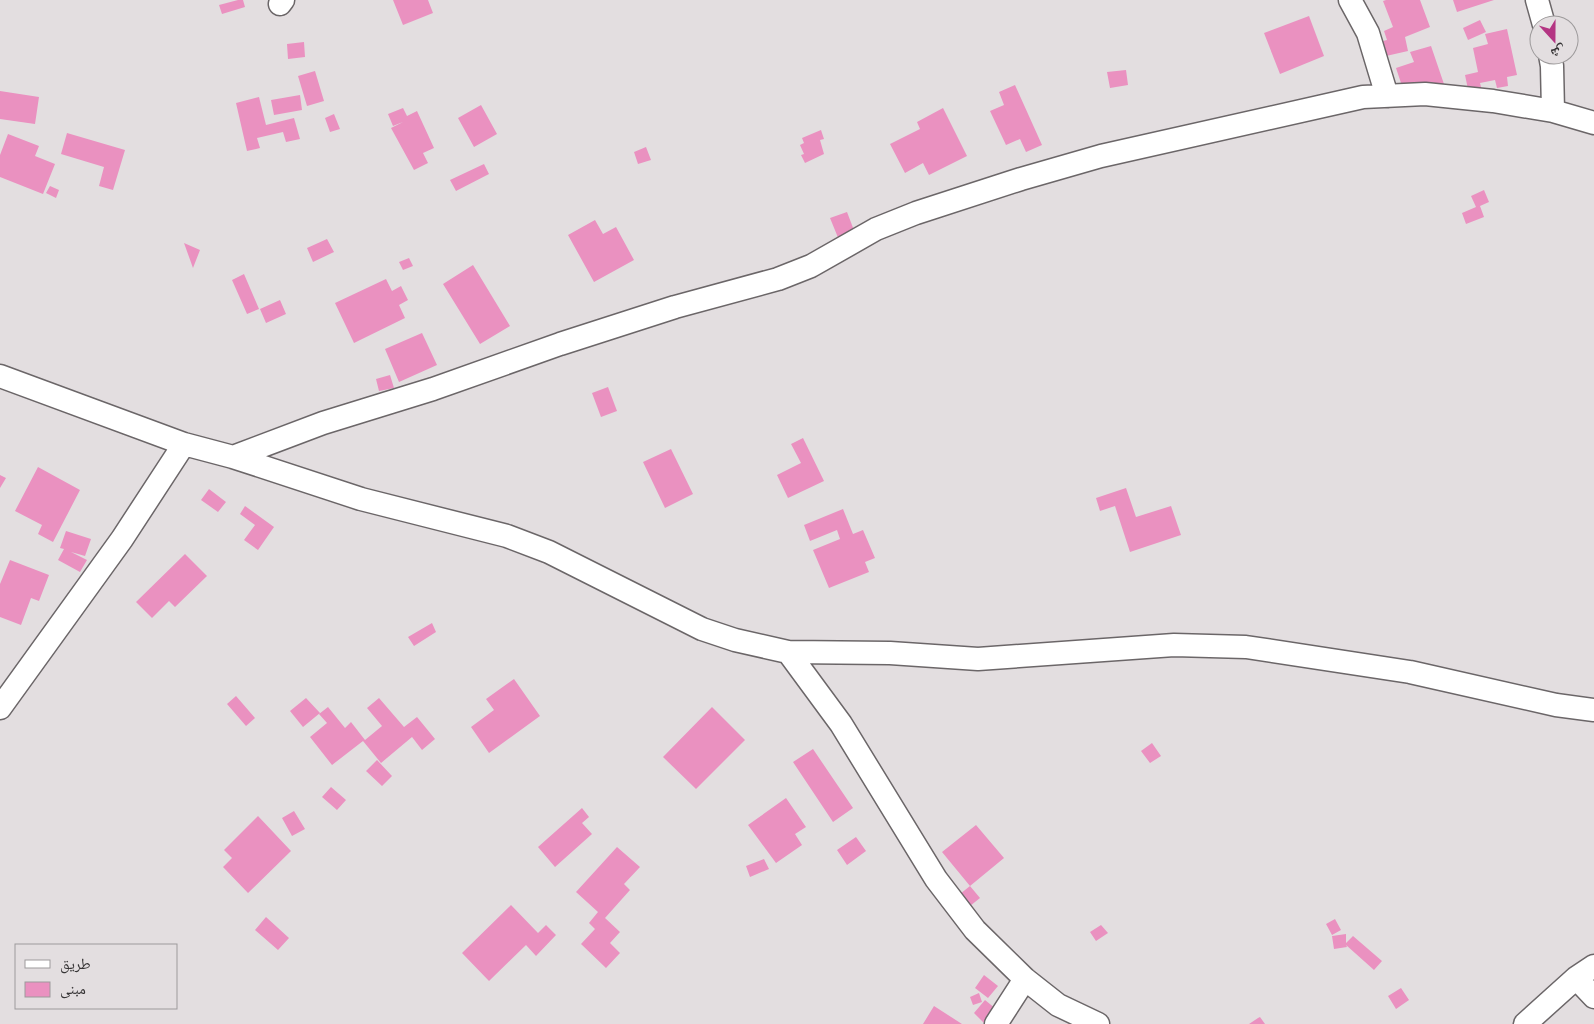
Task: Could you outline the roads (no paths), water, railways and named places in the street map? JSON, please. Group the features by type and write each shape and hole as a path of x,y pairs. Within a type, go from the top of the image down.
{"street":[{"path":"1350,0 1368,33 1387,96"},
{"path":"1537,0 1541,15"},
{"path":"1552,65 1553,111"},
{"path":"233,457 323,423 433,389 560,344 675,307 778,279 811,266 876,229 1021,179 1101,156 1363,97 1425,94 1553,111 1594,123"},
{"path":"0,376 184,444 233,457 361,499 507,536 549,552 702,629 735,640 788,652 890,654 978,659 1174,645 1246,647 1410,672 1556,704 1594,710"},
{"path":"0,708 122,539 184,444"},
{"path":"788,652 841,724 936,879 975,930 1025,979 1058,1004 1098,1024"},
{"path":"1525,1024 1576,978 1594,966"},
{"path":"1576,978 1594,997"},
{"path":"996,1024 1025,979"}]}
